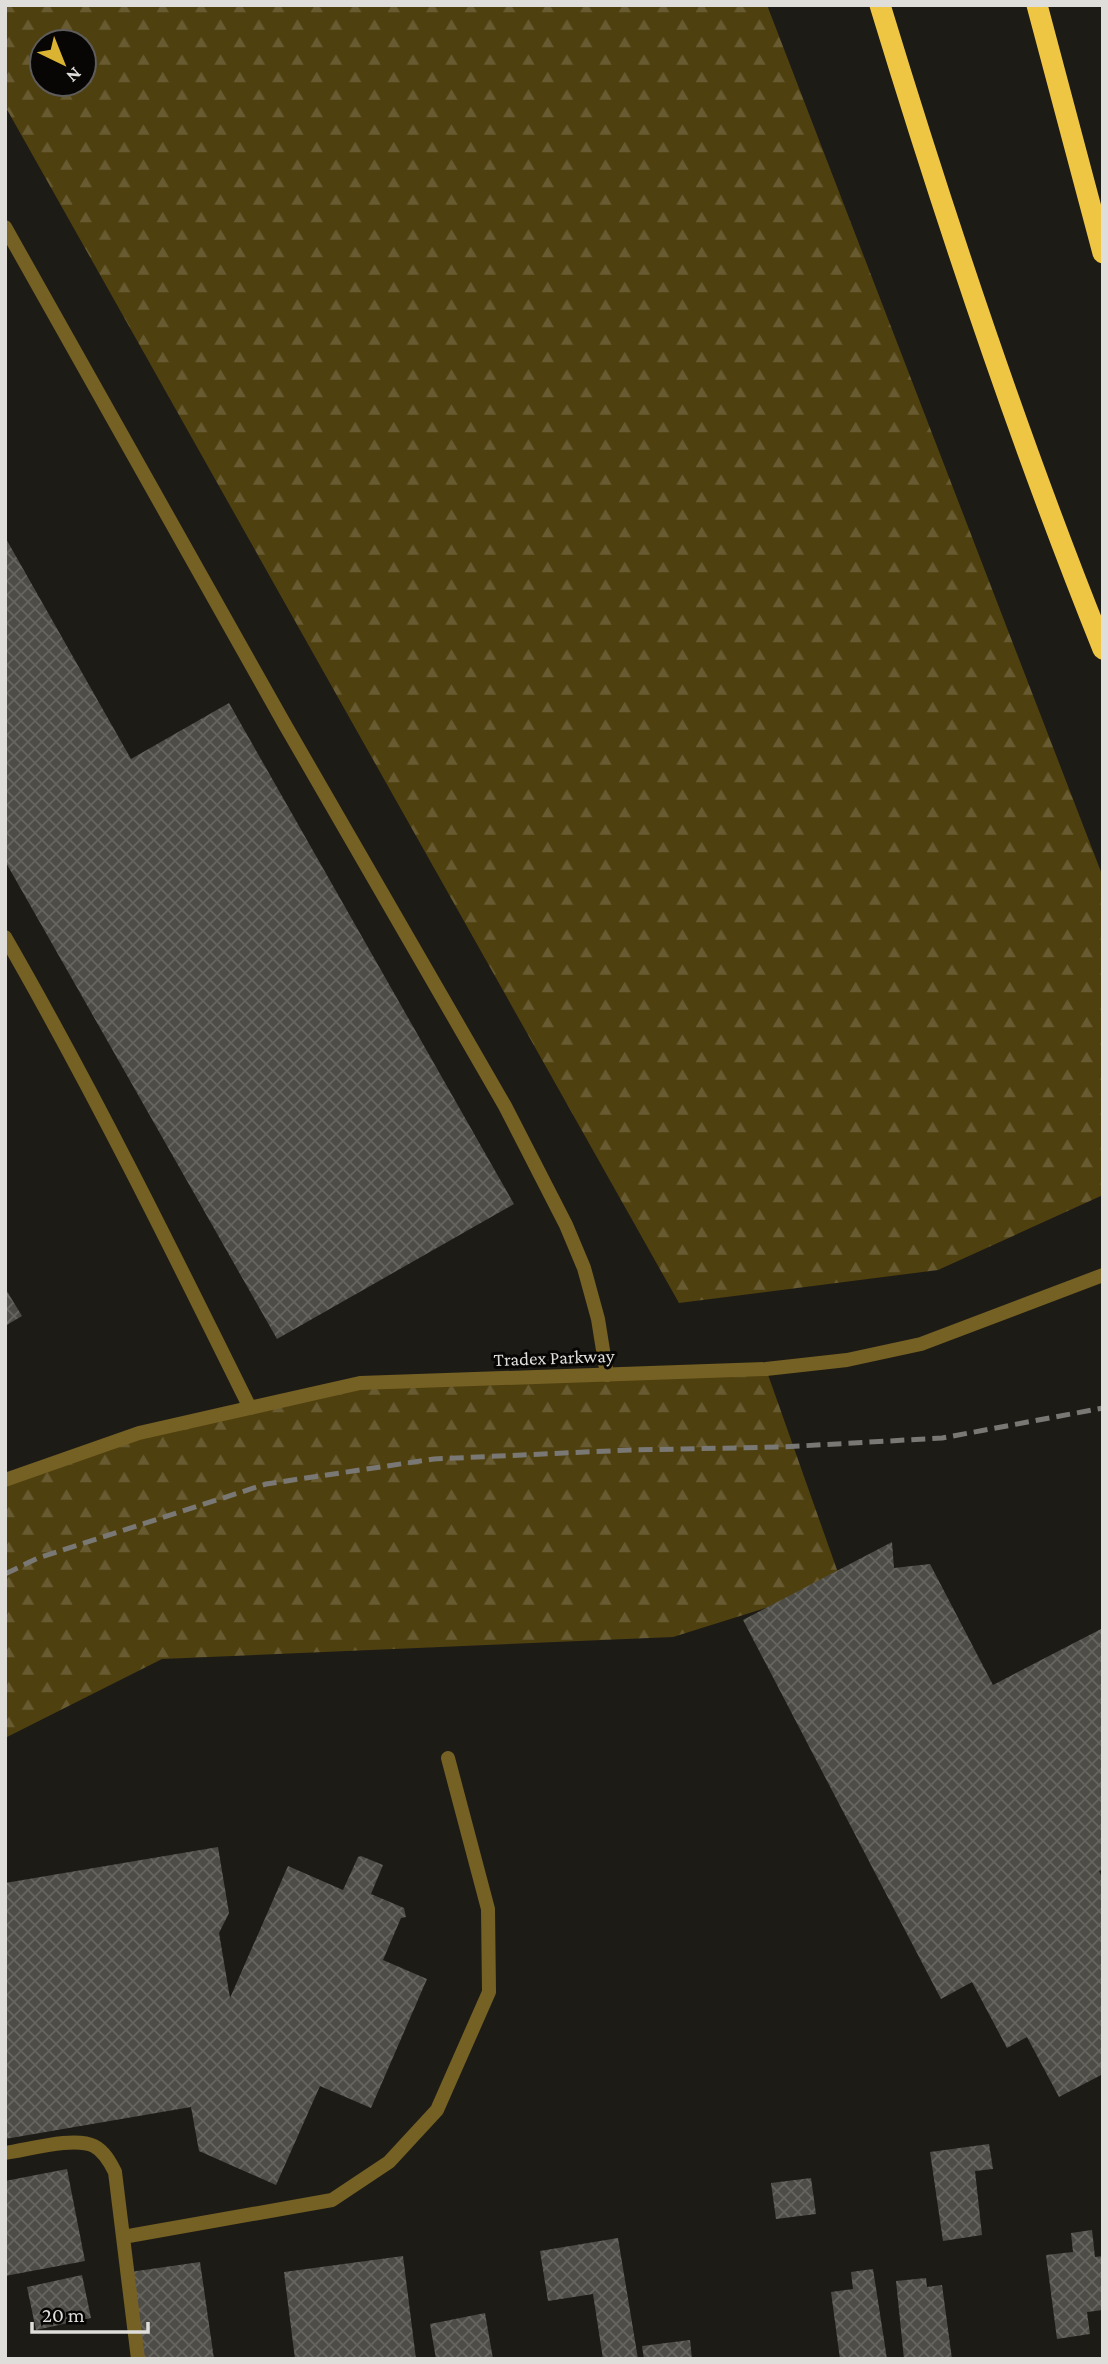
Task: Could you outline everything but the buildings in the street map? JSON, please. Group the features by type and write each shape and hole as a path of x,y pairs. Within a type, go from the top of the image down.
{"highway":[{"path":"880,5 922,142 995,359 1057,535 1103,649"},
{"path":"1037,5 1103,253"}],"street":[{"path":"5,227 284,723 505,1107 566,1225 584,1268 598,1319 607,1375"},
{"path":"5,937 43,1002 250,1408"},
{"name":"Tradex Parkway","path":"5,1480 139,1433 360,1383 766,1369 847,1360 921,1344 1103,1275"},
{"path":"123,2237 332,2200 389,2162 437,2110 489,1992 488,1909 448,1758"},
{"path":"5,2153 80,2141 96,2146 108,2159 115,2172 138,2359"}],"green space":[{"path":"5,5 767,5 1103,877 1103,1195 938,1270 679,1303 5,106"},
{"path":"766,1369 842,1584 673,1637 162,1659 5,1738 5,1480 139,1433 360,1383"}],"railway":[{"path":"5,1574 38,1558 266,1484 434,1459 630,1450 782,1447 942,1438 1103,1408"}]}
